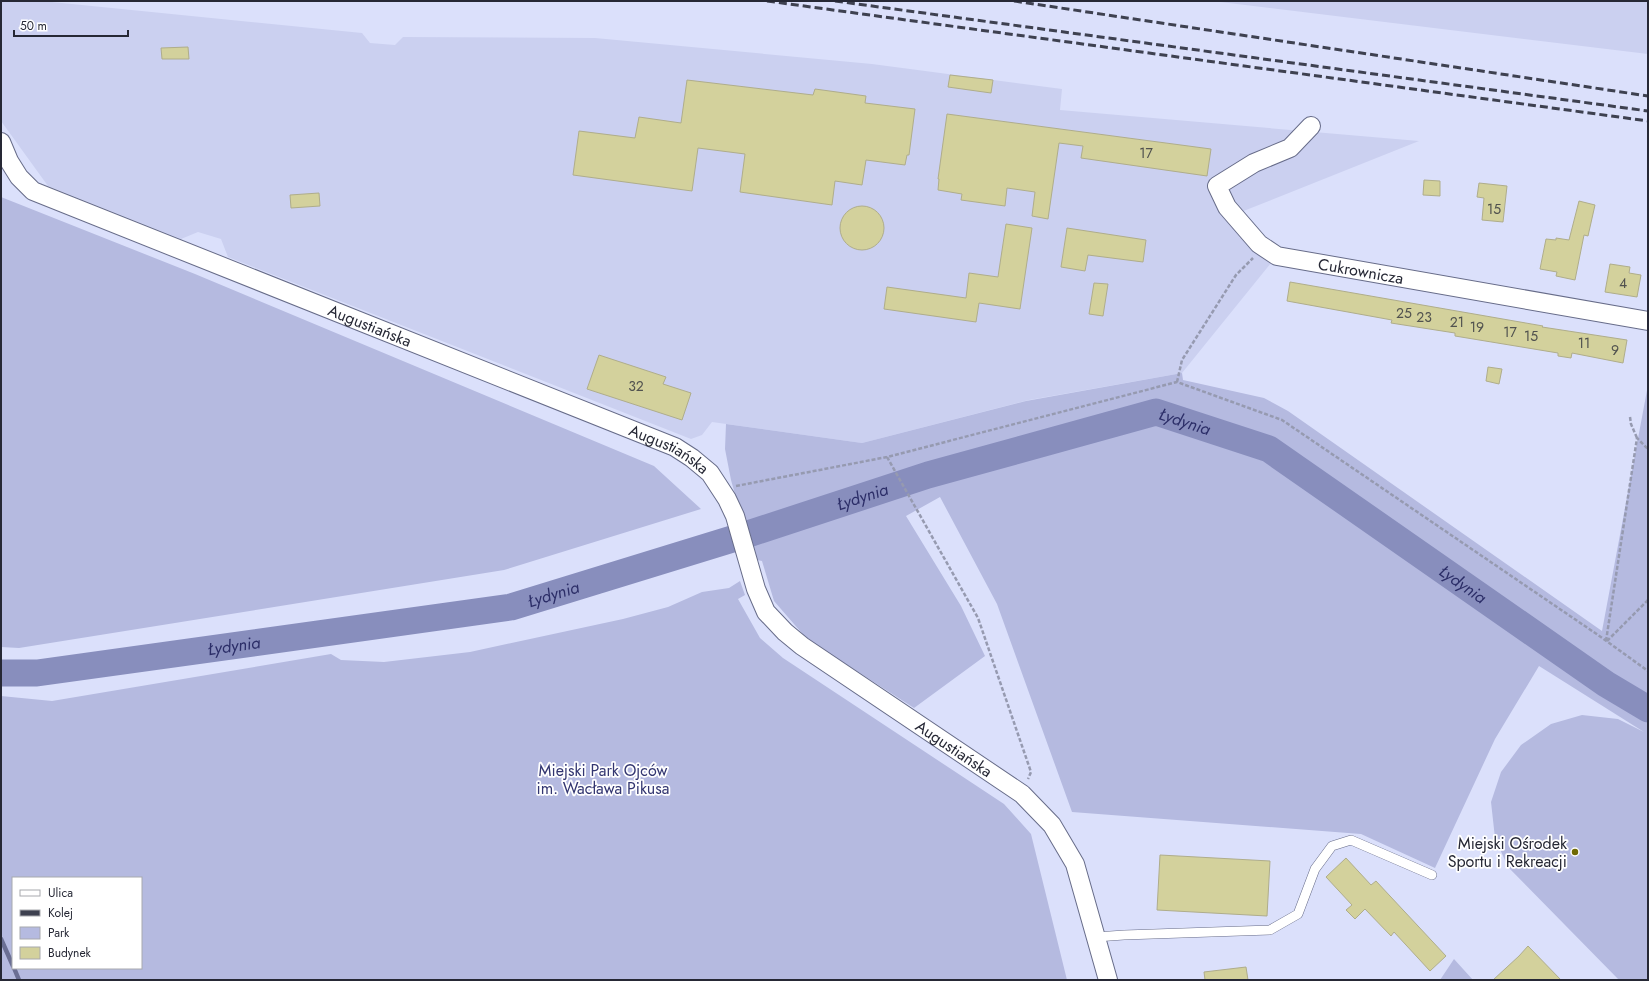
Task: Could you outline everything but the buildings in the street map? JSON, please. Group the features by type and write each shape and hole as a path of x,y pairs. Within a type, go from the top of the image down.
{"street":[{"name":"Cukrownicza","path":"1310,126 1290,148 1254,163 1217,186 1227,207 1259,244 1277,256 1648,321"},
{"name":"Augustiańska","path":"1,142 18,177 33,191 675,447 692,458 710,473 720,489 734,516 756,589 766,612 784,632 802,646 1022,794 1052,825 1075,864 1108,980"}],"lane":[{"path":"1096,937 1270,930 1298,914 1315,869 1332,846 1351,840 1432,874"}],"path":[{"path":"1177,382 1182,360 1236,275 1257,254 1277,256"},
{"path":"720,489 887,457 1177,382 1282,420 1648,671"},
{"path":"1630,418 1637,438 1648,449"},
{"path":"1606,641 1637,438"},
{"path":"887,457 978,618 1031,772 1022,794"},
{"path":"1606,641 1648,600"}],"shaded area":[{"path":"1,1 42,1 362,33 370,43 395,45 403,37 595,38 872,64 1062,89 1060,110 1419,141 1241,212 1271,263 1182,373 1029,400 862,443 712,422 702,435 691,439 228,257 221,239 198,232 181,239 48,186 1,121"},
{"path":"1212,1 1648,1 1648,54"}],"green space":[{"path":"1,197 195,274 654,466 701,509 504,570 19,648 1,647"},
{"path":"1182,373 1183,380 1264,398 1288,411 1602,631 1648,385 1648,980 1619,980 1508,867 1495,838 1491,802 1501,772 1521,745 1551,724 1582,715 1618,719 1644,732 1539,666 1495,739 1435,868 1361,834 1072,812 997,604 940,497 906,516 961,606 985,656 914,708 807,639 774,601 762,561 747,558 740,512 731,480 725,449 726,424 862,443 1026,401"},
{"name":"Miejski Park Ojców im. Wacława Pikusa","path":"740,581 745,595 738,599 760,638 783,658 1004,804 1031,834 1067,980 1,980 1,696 52,701 331,654 341,660 384,662 470,652 623,619 668,607 702,592 729,588"},
{"path":"1454,959 1473,980 1440,980"}],"waterway":[{"name":"Łydynia","path":"1,673 37,673 511,607 742,536 928,475 1156,412 1269,449 1606,684 1648,709"},
{"path":"1,939 12,964"},
{"path":"14,969 19,980"}],"railway":[{"path":"767,1 1648,121"},
{"path":"835,1 1648,111"},
{"path":"1014,1 1648,96"}],"place":[{"name":"Miejski Ośrodek Sportu i Rekreacji","path":"1575,852"}]}
